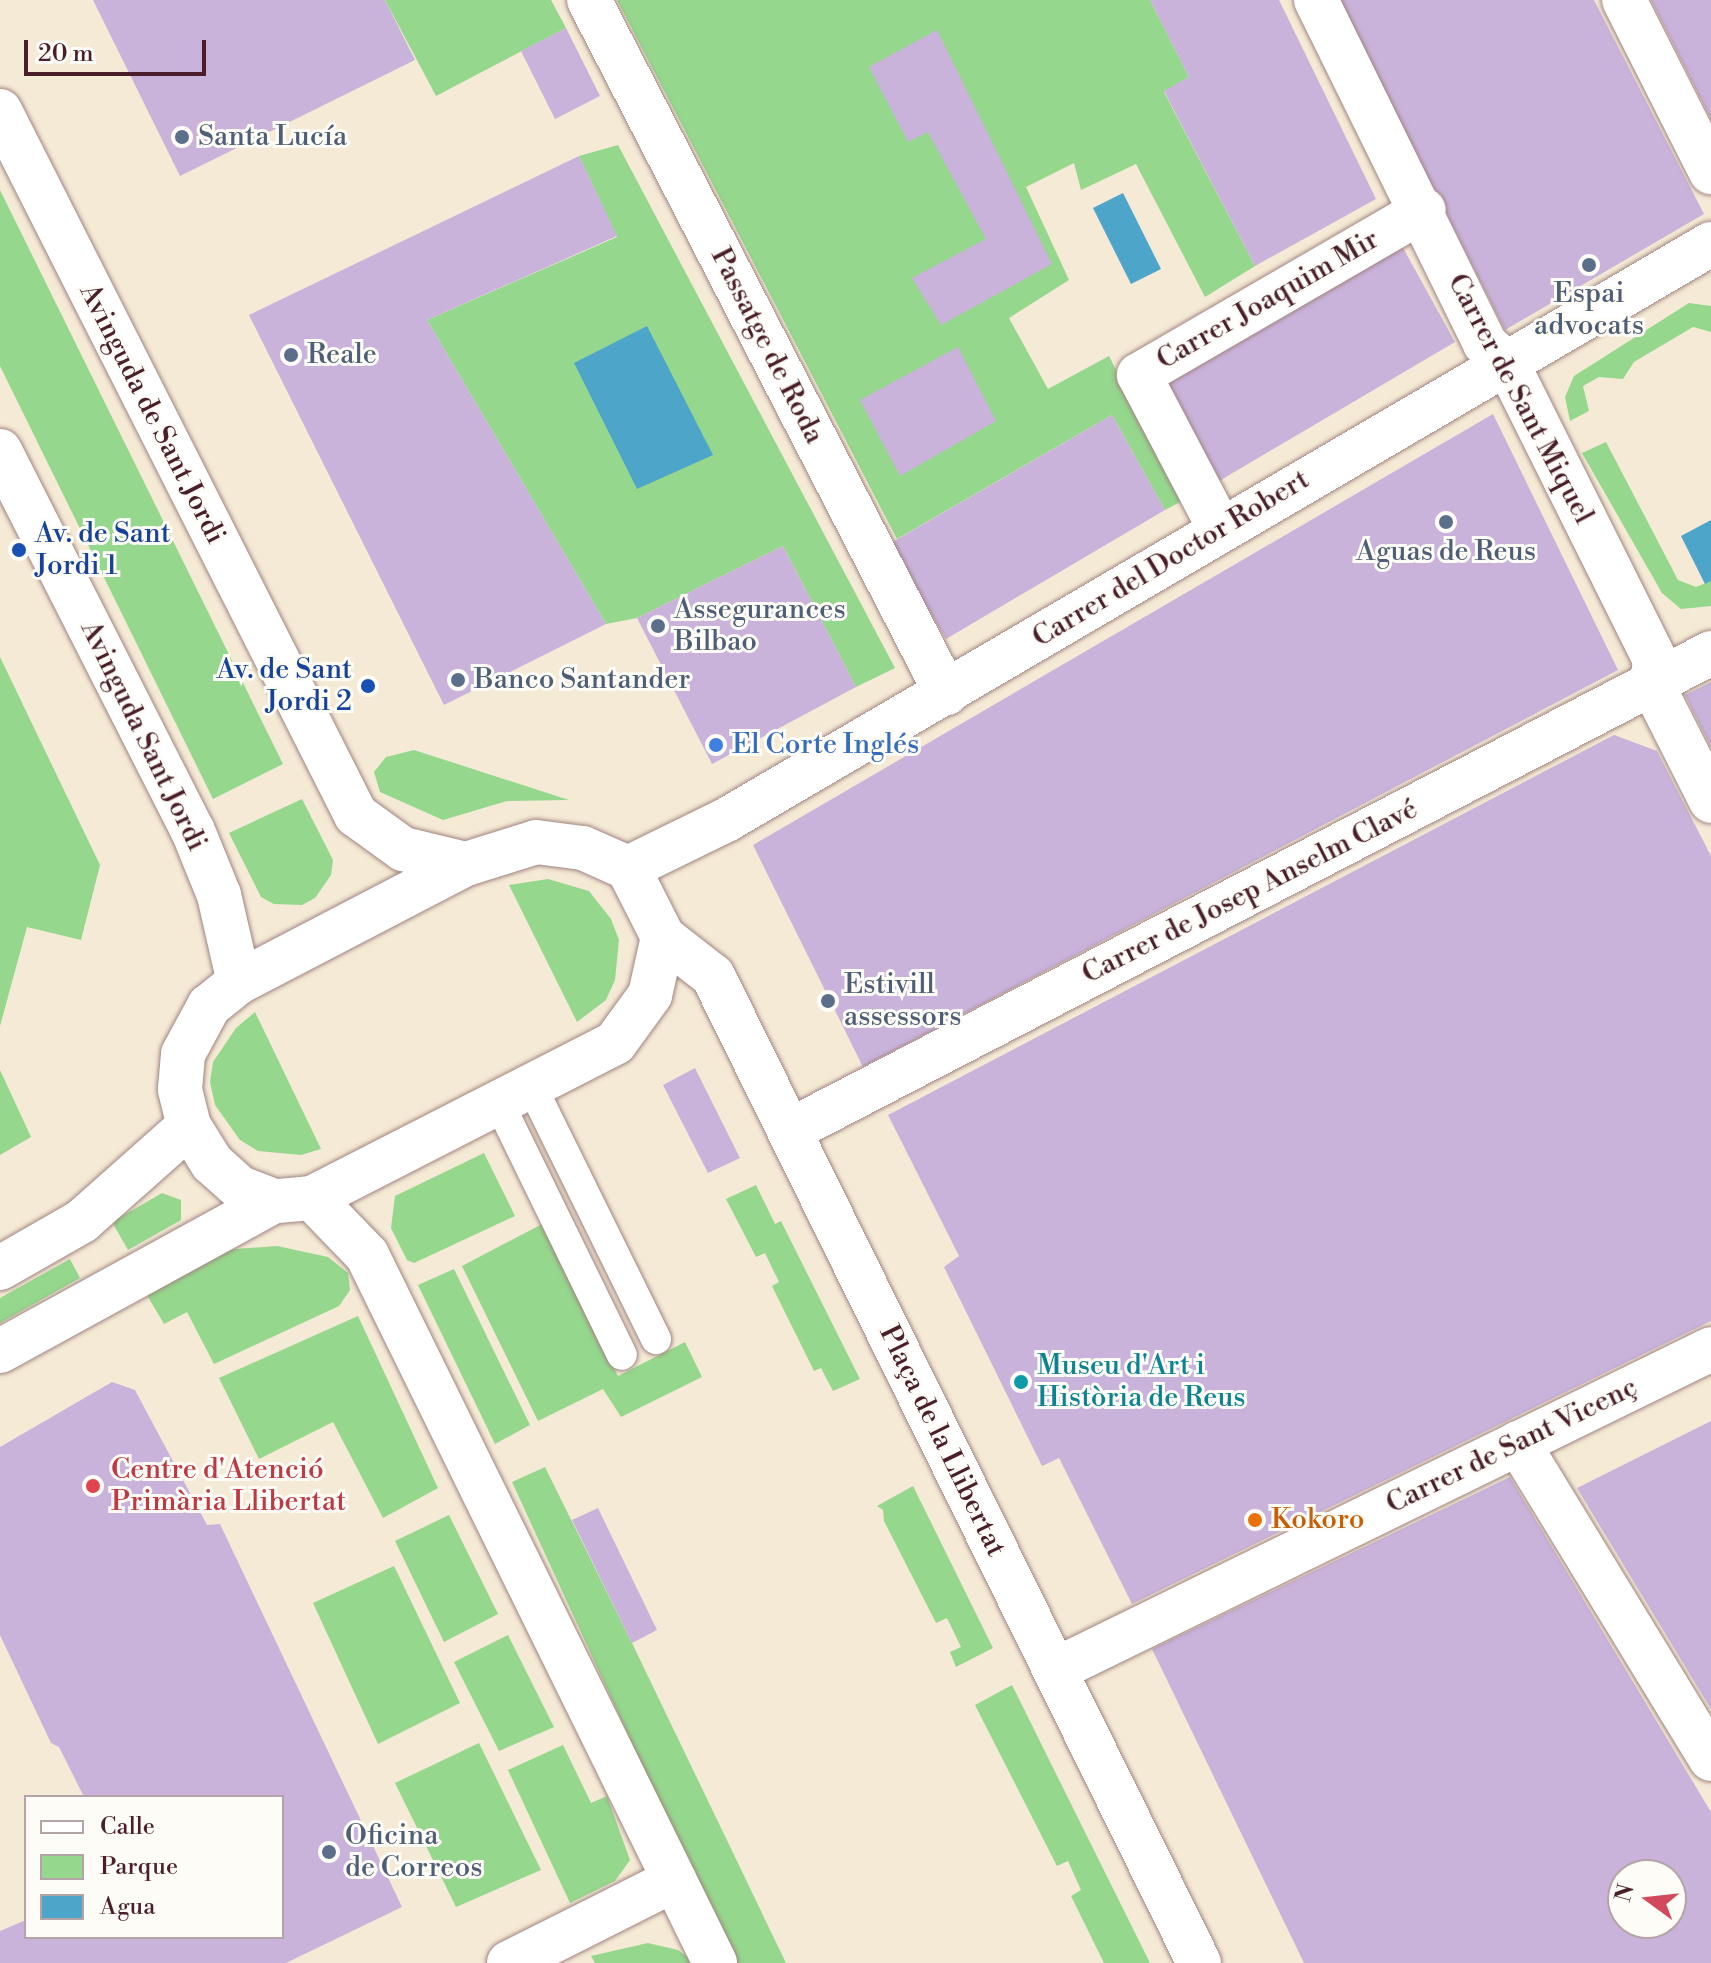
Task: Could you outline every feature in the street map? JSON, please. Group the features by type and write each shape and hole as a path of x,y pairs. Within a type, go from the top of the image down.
{"street":[{"name":"Passatge de Roda","path":"589,0 946,693"},
{"name":"Carrer de Sant Miquel","path":"1316,0 1424,210 1485,344 1507,363 1655,660 1652,684 1711,801"},
{"path":"1624,0 1711,172"},
{"name":"Avinguda de Sant Jordi","path":"0,111 356,815 403,849 466,864"},
{"name":"Carrer Joaquim Mir","path":"1220,529 1139,375 1424,210"},
{"name":"Carrer del Doctor Robert","path":"628,868 728,819 1711,244"},
{"name":"Avinguda Sant Jordi","path":"0,451 193,831 219,895 239,982"},
{"name":"Carrer de Josep Anselm Clavé","path":"789,1131 1711,653"},
{"path":"0,1351 293,1199 515,1095 615,1043 650,995 663,937 628,868 583,848 536,842 466,864 239,982 209,1006 183,1054 180,1089 189,1126 212,1163 240,1188 293,1199 367,1255 715,1963"},
{"name":"Plaça de la Llibertat","path":"663,937 713,976 1199,1963"},
{"path":"0,1268 82,1221 189,1126"},
{"name":"Carrer de Sant Vicenç","path":"1055,1670 1711,1349"},
{"path":"1518,1443 1711,1759"},
{"path":"509,1963 674,1880"}],"lane":[{"path":"515,1095 656,1339"},
{"path":"515,1095 622,1355"}],"green space":[{"path":"385,0 551,0 566,28 436,96"},
{"path":"617,0 1150,0 1189,77 1164,92 1255,266 1205,297 1136,164 1081,190 1074,163 1026,187 1069,280 1009,318 1048,389 1109,356 1182,501 1165,510 1112,415 897,539"},
{"path":"618,145 895,668 856,687 783,546 637,618 606,624 427,320 617,237 579,156"},
{"path":"0,190 283,764 213,799 0,366"},
{"path":"1689,303 1711,306 1711,332 1693,327 1634,362 1623,379 1599,377 1583,386 1589,411 1570,421 1565,397 1574,376"},
{"path":"1606,442 1678,580 1696,587 1711,581 1711,606 1681,609 1662,593 1582,453"},
{"path":"0,657 100,865 81,940 27,927 0,1026"},
{"path":"414,750 569,800 507,801 443,820 380,792 374,772 386,757"},
{"path":"302,799 333,860 331,875 315,898 302,905 274,904 261,897 229,833"},
{"path":"548,879 589,891 611,919 619,940 615,980 606,1000 577,1022 509,885"},
{"path":"255,1012 321,1149 301,1155 258,1151 240,1140 215,1105 210,1082 213,1062 236,1028"},
{"path":"0,1070 31,1137 0,1155"},
{"path":"484,1153 515,1216 414,1263 407,1260 391,1228 395,1196"},
{"path":"756,1185 775,1224 781,1221 860,1379 833,1391 821,1368 814,1371 772,1286 779,1282 765,1253 756,1257 726,1199"},
{"path":"162,1193 181,1200 181,1220 128,1250 112,1222"},
{"path":"544,1223 618,1376 685,1342 702,1377 621,1417 603,1389 538,1421 462,1266"},
{"path":"277,1246 328,1257 348,1273 350,1290 339,1306 214,1364 187,1312 164,1324 148,1297 147,1286 222,1250"},
{"path":"70,1259 80,1278 0,1323 0,1298"},
{"path":"454,1269 530,1425 495,1444 418,1285"},
{"path":"358,1316 438,1488 383,1518 333,1422 259,1459 219,1378"},
{"path":"545,1467 786,1963 733,1963 512,1482"},
{"path":"913,1486 993,1648 956,1667 950,1652 961,1647 947,1618 936,1623 884,1521 883,1510 877,1506"},
{"path":"449,1515 498,1614 444,1642 395,1541"},
{"path":"394,1566 460,1703 378,1744 313,1603"},
{"path":"508,1635 554,1727 499,1751 454,1662"},
{"path":"1012,1685 1150,1963 1104,1963 1071,1896 1081,1890 1068,1861 1057,1866 975,1705"},
{"path":"479,1743 541,1870 456,1907 395,1783"},
{"path":"563,1745 591,1803 607,1796 630,1860 615,1881 570,1903 508,1770"},
{"path":"648,1943 678,1950 696,1963 595,1963 591,1956"}],"water":[{"path":"1123,193 1161,269 1131,284 1093,208"},
{"path":"647,326 713,455 637,489 574,363"},
{"path":"1711,520 1711,581 1705,584 1681,536"}],"building":[{"path":"93,0 385,0 415,60 180,176"},
{"path":"1150,0 1279,0 1376,199 1255,266 1164,91 1189,77"},
{"path":"1338,0 1594,0 1704,214 1505,330"},
{"path":"1651,0 1711,0 1711,119"},
{"path":"566,28 600,96 555,119 521,51"},
{"path":"937,30 1052,264 941,325 912,278 986,239 928,132 908,142 869,67"},
{"path":"579,156 617,236 427,320 606,624 444,705 249,315"},
{"path":"1402,246 1455,342 1214,484 1160,388"},
{"path":"958,347 996,421 900,476 860,400"},
{"path":"1493,414 1618,670 863,1067 753,845"},
{"path":"1112,415 1165,510 946,639 889,544"},
{"path":"783,546 856,687 712,764 637,618"},
{"path":"1711,682 1711,747 1685,695"},
{"path":"1614,735 1657,751 1711,856 1711,1321 1132,1604 1059,1458 1042,1466 944,1267 959,1256 888,1115"},
{"path":"695,1068 740,1158 708,1173 663,1085"},
{"path":"112,1382 135,1390 207,1525 220,1524 402,1907 286,1963 0,1963 0,1931 24,1921 24,1939 284,1939 284,1795 83,1795 59,1747 51,1743 0,1635 0,1447"},
{"path":"1711,1421 1711,1709 1577,1488"},
{"path":"1510,1477 1711,1812 1711,1963 1304,1963 1152,1649"},
{"path":"598,1508 657,1630 632,1643 572,1520"}],"place":[{"name":"Santa Lucía","path":"182,137"},
{"name":"Espai advocats","path":"1589,265"},
{"name":"Reale","path":"291,355"},
{"name":"Aguas de Reus","path":"1446,522"},
{"name":"Av. de Sant Jordi 1","path":"19,550"},
{"name":"Assegurances Bilbao","path":"658,626"},
{"name":"Banco Santander","path":"458,680"},
{"name":"Av. de Sant Jordi 2","path":"368,686"},
{"name":"El Corte Inglés","path":"716,745"},
{"name":"Estivill assessors","path":"828,1001"},
{"name":"Museu d'Art i Història de Reus","path":"1021,1382"},
{"name":"Centre d'Atenció Primària Llibertat","path":"93,1486"},
{"name":"Kokoro","path":"1255,1520"},
{"name":"Oficina de Correos","path":"329,1852"}]}
